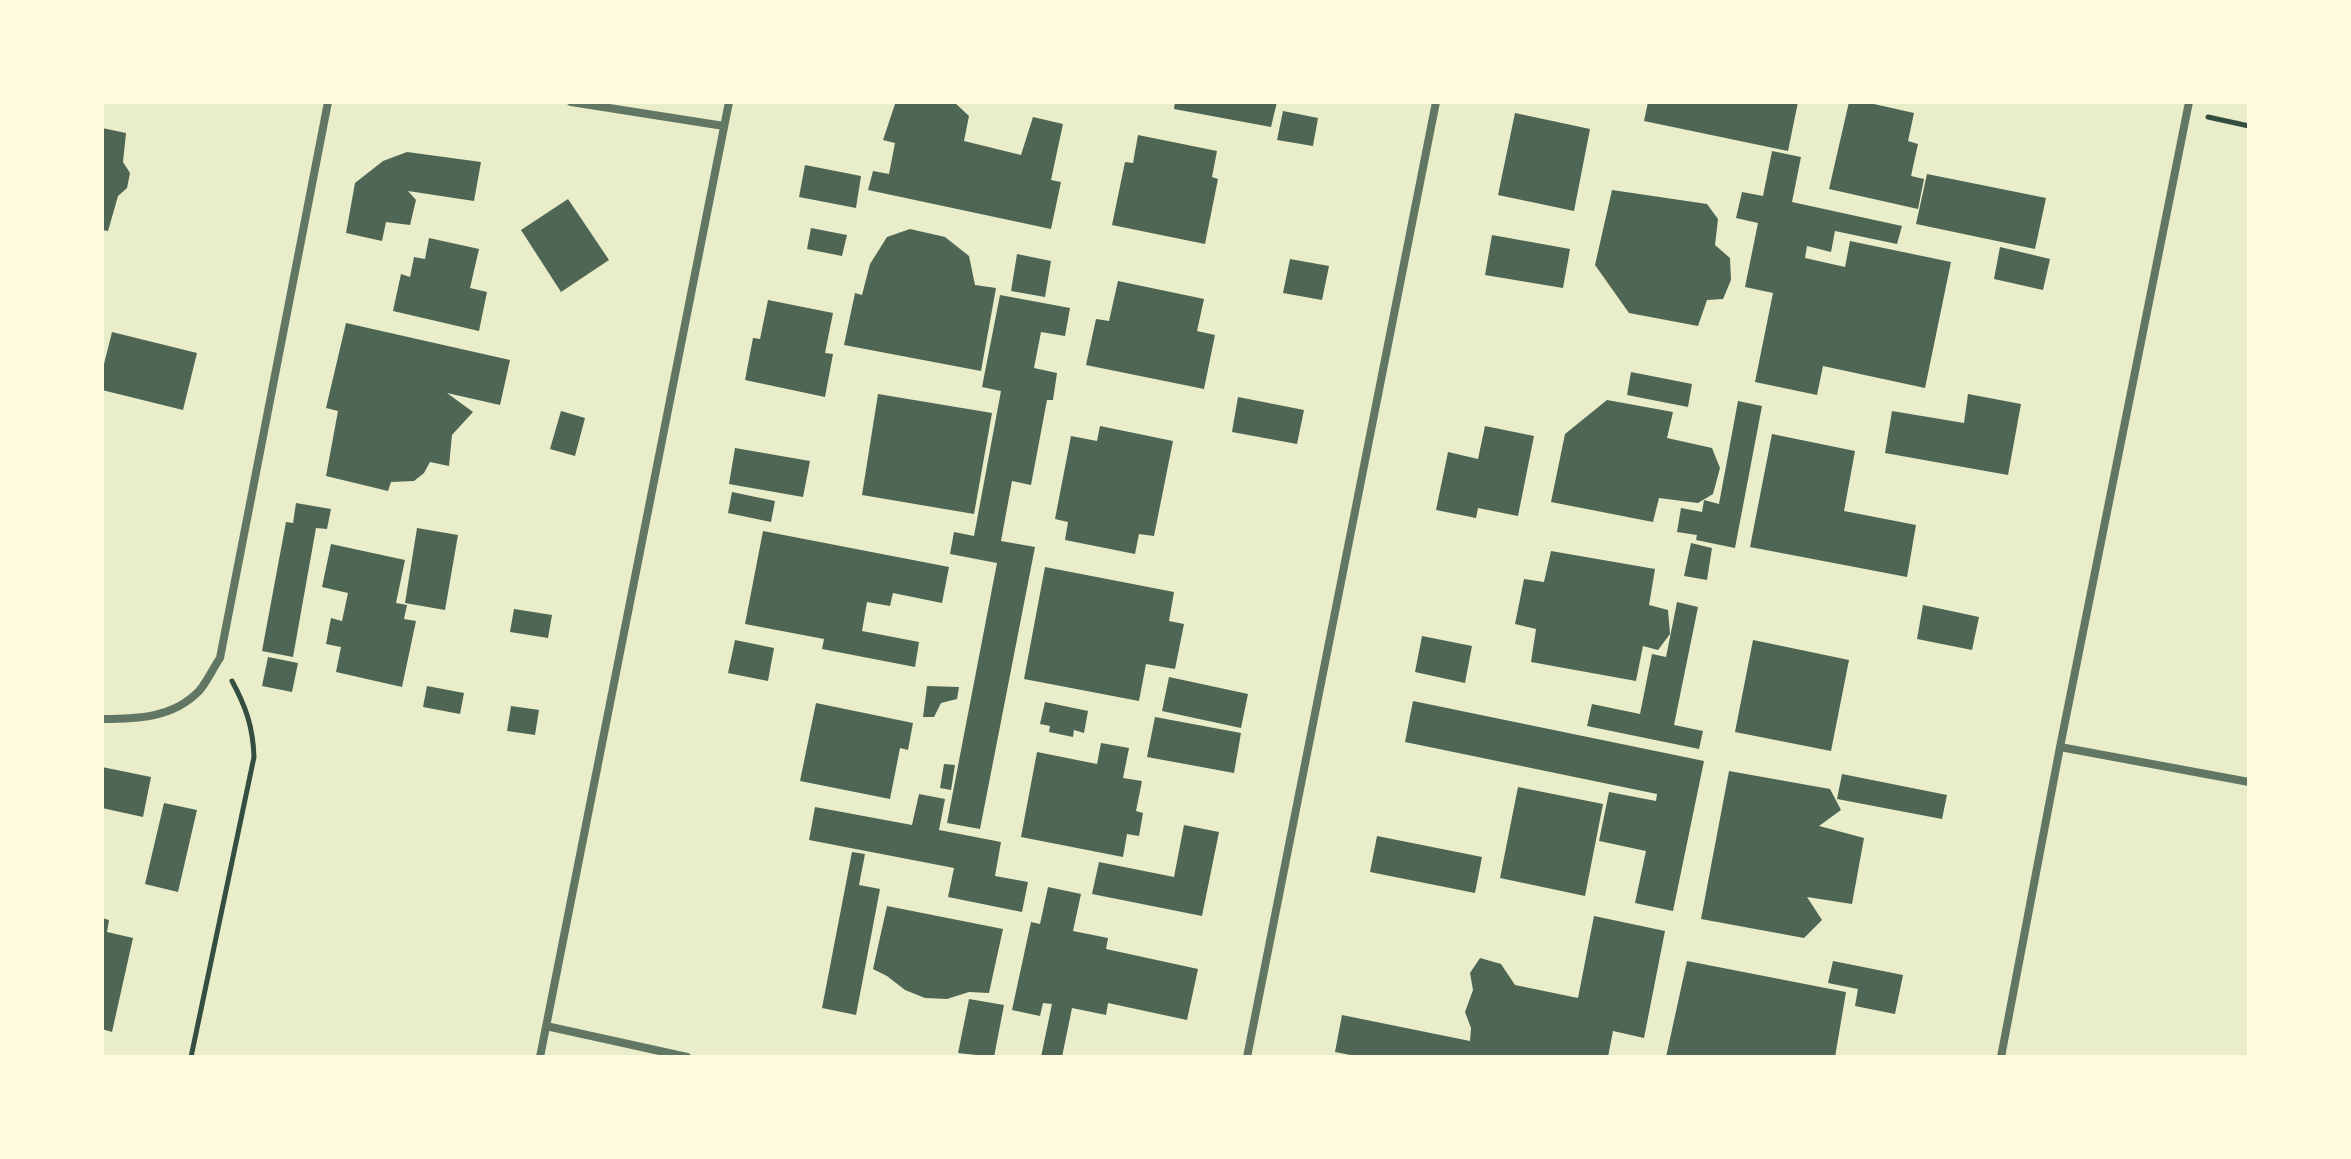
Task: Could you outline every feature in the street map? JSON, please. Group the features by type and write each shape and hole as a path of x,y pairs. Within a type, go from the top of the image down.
{"street":[{"path":"102,719 165,714 198,691 220,658 328,102"},
{"path":"571,102 724,126"},
{"path":"540,1057 729,102"},
{"path":"1247,1057 1436,102"},
{"path":"2001,1057 2189,102"},
{"path":"2060,747 2249,782"},
{"path":"546,1026 687,1057"}],"path":[{"path":"2187,113 2249,126"},
{"path":"191,1057 254,757 254,734 247,709 220,658"}],"building":[{"path":"954,102 969,116 964,141 1021,155 1033,117 1063,124 1051,180 1061,182 1051,229 868,190 873,171 889,174 895,143 883,140 895,104"},
{"path":"1175,102 1277,102 1271,127 1174,109"},
{"path":"1648,102 1798,102 1788,151 1644,121"},
{"path":"1849,102 1865,102 1914,113 1908,141 1918,144 1911,176 1924,179 1918,209 1829,189"},
{"path":"1283,111 1318,118 1313,146 1277,140"},
{"path":"1515,113 1590,129 1574,211 1498,195"},
{"path":"102,128 126,133 123,162 130,173 127,188 118,196 108,231 102,230"},
{"path":"1138,135 1217,151 1212,177 1218,179 1205,244 1112,225 1125,162 1133,163"},
{"path":"1772,151 1801,157 1792,202 1902,226 1897,244 1835,231 1831,252 1807,246 1805,258 1845,267 1850,241 1951,262 1925,388 1823,366 1817,395 1755,382 1773,293 1745,287 1758,223 1736,218 1742,192 1763,196"},
{"path":"407,152 481,162 474,201 408,191 416,200 410,225 386,222 382,241 346,233 355,183 383,161"},
{"path":"805,165 861,176 856,208 799,197"},
{"path":"1927,174 2046,198 2035,249 1916,224"},
{"path":"1612,190 1707,204 1718,219 1715,245 1730,258 1731,280 1723,299 1707,300 1698,326 1629,313 1595,265"},
{"path":"568,199 609,260 561,292 521,230"},
{"path":"811,228 847,235 842,256 807,249"},
{"path":"910,229 945,237 969,256 975,285 996,288 981,371 844,345 855,293 862,295 870,264 887,237"},
{"path":"1492,235 1570,249 1563,288 1485,275"},
{"path":"429,238 479,249 470,288 487,292 479,331 393,311 401,274 410,277 414,257 425,259"},
{"path":"2000,247 2050,259 2043,290 1994,279"},
{"path":"1017,254 1051,261 1045,297 1011,291"},
{"path":"1290,259 1329,266 1322,300 1283,293"},
{"path":"1118,281 1204,299 1197,331 1215,335 1204,389 1086,365 1096,319 1109,321"},
{"path":"1000,295 1070,308 1065,336 1041,332 1034,368 1057,373 1053,400 1047,400 1031,485 1012,481 1001,541 1035,547 980,829 947,823 997,563 950,554 954,532 974,536 1001,391 982,387"},
{"path":"768,300 833,313 825,353 833,354 825,397 745,380 753,338 760,339"},
{"path":"346,323 510,360 500,405 447,393 473,412 452,435 449,466 430,462 424,473 414,481 391,482 388,491 326,476 338,411 326,408"},
{"path":"112,332 197,353 183,410 102,390 102,372"},
{"path":"1631,372 1692,384 1688,407 1627,395"},
{"path":"878,394 992,413 974,514 862,495"},
{"path":"1968,394 2021,404 2008,475 1885,453 1892,411 1964,423"},
{"path":"1238,397 1304,410 1297,444 1232,432"},
{"path":"1607,400 1673,412 1667,438 1712,448 1720,468 1713,494 1698,503 1659,498 1653,522 1551,502 1565,434"},
{"path":"1738,401 1762,406 1735,548 1696,540 1697,535 1677,532 1681,508 1702,512 1704,500 1719,504"},
{"path":"561,411 585,418 575,456 550,449"},
{"path":"1100,426 1173,441 1154,536 1139,534 1135,554 1065,540 1068,522 1055,519 1071,436 1097,441"},
{"path":"1485,426 1534,436 1518,516 1478,508 1476,518 1436,510 1448,452 1478,459"},
{"path":"1772,434 1855,451 1844,511 1916,525 1907,577 1750,547"},
{"path":"735,448 810,461 803,497 729,484"},
{"path":"732,492 775,501 771,522 728,513"},
{"path":"296,503 331,509 327,529 316,528 293,657 262,651 286,522 293,523"},
{"path":"417,528 458,535 445,610 405,603"},
{"path":"763,531 949,567 942,603 893,593 890,606 867,602 862,631 919,642 915,667 822,649 824,639 745,624"},
{"path":"1691,543 1712,548 1707,580 1684,576"},
{"path":"331,544 405,560 396,603 407,605 404,619 416,621 402,687 336,672 341,647 326,644 331,618 342,621 348,593 322,587"},
{"path":"1551,551 1655,569 1649,605 1668,610 1670,634 1658,650 1643,646 1636,681 1531,662 1536,629 1515,624 1524,579 1544,582"},
{"path":"1045,567 1174,592 1169,621 1184,624 1175,669 1146,664 1139,701 1024,679"},
{"path":"1677,602 1698,607 1674,725 1703,731 1699,749 1587,726 1592,704 1640,714 1652,654 1666,657"},
{"path":"1923,605 1979,617 1972,650 1917,639"},
{"path":"514,609 552,615 548,638 510,632"},
{"path":"1422,636 1472,646 1465,683 1415,672"},
{"path":"735,640 774,648 768,681 728,673"},
{"path":"1753,640 1849,660 1831,751 1735,732"},
{"path":"268,657 298,663 292,692 262,686"},
{"path":"1169,677 1248,694 1241,728 1162,711"},
{"path":"427,686 464,693 460,714 423,707"},
{"path":"927,686 959,687 957,699 941,703 934,717 923,717"},
{"path":"1413,701 1704,761 1673,911 1635,903 1646,851 1599,841 1609,792 1656,801 1657,794 1405,742"},
{"path":"1045,702 1088,711 1084,733 1074,730 1073,737 1049,732 1050,726 1040,724"},
{"path":"816,703 913,723 908,750 900,748 890,799 800,781"},
{"path":"511,706 539,710 535,735 507,731"},
{"path":"1155,717 1241,733 1234,773 1147,757"},
{"path":"1101,743 1129,748 1123,778 1142,781 1136,811 1143,813 1139,836 1127,834 1123,857 1021,837 1037,752 1097,764"},
{"path":"944,764 955,765 951,790 940,788"},
{"path":"102,767 151,777 143,817 102,808"},
{"path":"1729,771 1830,789 1841,810 1819,826 1864,838 1852,904 1807,897 1822,920 1804,938 1701,919"},
{"path":"1842,774 1947,795 1942,819 1837,799"},
{"path":"1518,787 1603,804 1585,896 1500,878"},
{"path":"919,794 945,799 939,830 1001,842 995,876 1028,882 1022,912 948,897 954,868 809,840 815,807 912,825"},
{"path":"164,803 197,810 178,892 145,884"},
{"path":"1184,825 1219,832 1202,916 1092,894 1099,862 1174,877"},
{"path":"1377,836 1482,857 1475,893 1370,872"},
{"path":"852,852 865,854 859,885 880,889 856,1015 822,1008"},
{"path":"1048,887 1081,894 1073,931 1108,938 1106,949 1198,969 1187,1020 1108,1003 1106,1015 1072,1008 1062,1057 1041,1057 1052,1004 1043,1003 1040,1016 1012,1010 1031,922 1040,924"},
{"path":"887,906 1003,929 989,993 969,992 947,999 925,998 905,990 873,969"},
{"path":"1594,916 1665,931 1644,1038 1613,1031 1608,1057 1360,1057 1335,1052 1342,1015 1470,1041 1471,1028 1465,1012 1473,990 1470,973 1480,958 1501,964 1515,985 1578,998"},
{"path":"102,918 109,920 107,932 133,938 112,1032 102,1029"},
{"path":"1687,961 1846,992 1835,1057 1666,1057"},
{"path":"1833,961 1903,975 1895,1014 1855,1006 1858,989 1828,983"},
{"path":"969,999 1004,1005 994,1057 958,1053"}]}
